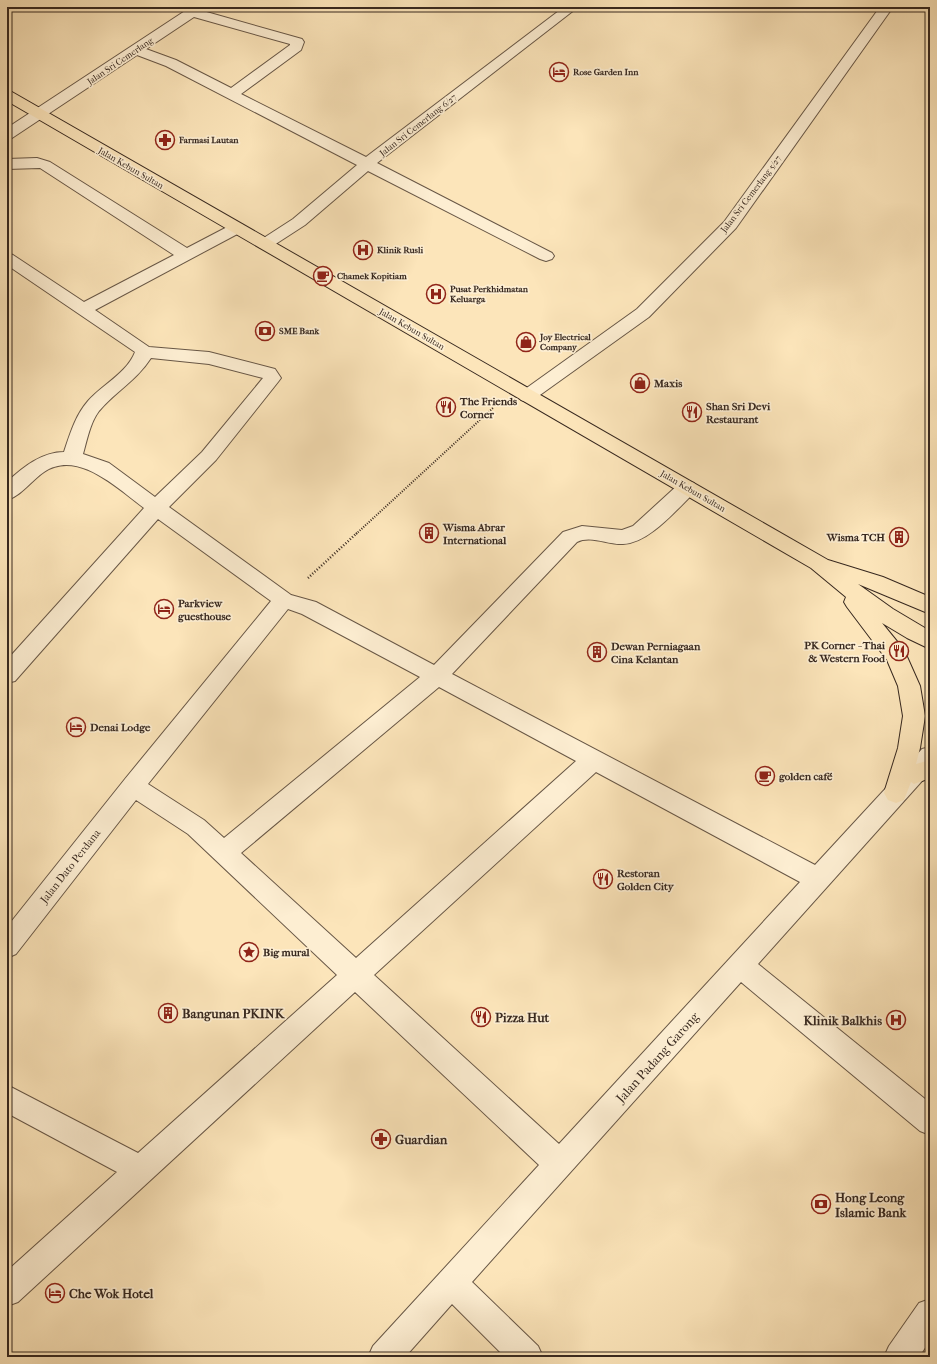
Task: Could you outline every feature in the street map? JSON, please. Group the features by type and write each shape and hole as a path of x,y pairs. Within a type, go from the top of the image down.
{"main road":[{"name":"Jalan Kebun Sultan","path":"7,96 818,563 865,601 893,620 930,640"},
{"name":"Jalan Kebun Sultan","path":"818,563 876,582 930,606"},
{"path":"839,581 858,608 877,629 896,656 909,686 914,716 909,748 896,793"}],"street":[{"name":"Jalan Sri Cemerlang 6/27","path":"265,244 299,222 367,164 572,7"},
{"name":"Jalan Sri Cemerlang 5/27","path":"521,392 647,309 730,225 887,7"},
{"path":"196,10 297,42 296,47 232,94"},
{"name":"Jalan Sri Cemerlang","path":"7,135 40,115 196,10"},
{"path":"136,50 171,62 546,256"},
{"path":"7,164 37,163 45,165 186,255"},
{"path":"84,310 237,228"},
{"path":"7,258 141,348 144,352 209,358 264,371 269,373 272,378 209,456 156,508 7,675"},
{"path":"72,458 84,419 93,406 140,362 144,352"},
{"path":"7,493 26,474 41,464 56,459 72,458 88,462 102,468 284,600 308,608 818,879"},
{"path":"223,853 437,676 570,537 577,532 622,537 631,535 640,531 688,488"},
{"name":"Jalan Dato Perdana","path":"7,946 133,786 284,600"},
{"path":"7,1291 594,759"},
{"name":"Jalan Padang Garong","path":"384,1357 896,793 925,766"},
{"path":"133,786 196,827 559,1164"},
{"path":"740,966 930,1121"},
{"path":"7,1098 141,1170"},
{"path":"452,1282 527,1357"},
{"path":"900,1357 930,1314"}],"path":[{"path":"284,600 521,392"}],"place":[{"name":"Rose Garden Inn","path":"559,72"},
{"name":"Farmasi Lautan","path":"165,140"},
{"name":"Klinik Rusli","path":"363,250"},
{"name":"Chamek Kopitiam","path":"323,276"},
{"name":"Pusat Perkhidmatan Keluarga","path":"436,294"},
{"name":"SME Bank","path":"265,331"},
{"name":"Joy Electrical Company","path":"526,342"},
{"name":"Maxis","path":"640,383"},
{"name":"The Friends Corner","path":"446,407"},
{"name":"Shan Sri Devi Restaurant","path":"692,412"},
{"name":"Wisma Abrar International","path":"429,533"},
{"name":"Wisma TCH","path":"899,537"},
{"name":"Parkview guesthouse","path":"164,609"},
{"name":"PK Corner - Thai & Western Food","path":"899,651"},
{"name":"Dewan Perniagaan Cina Kelantan","path":"597,652"},
{"name":"Denai Lodge","path":"76,727"},
{"name":"golden café","path":"765,776"},
{"name":"Restoran Golden City","path":"603,879"},
{"name":"Big mural","path":"249,952"},
{"name":"Bangunan PKINK","path":"168,1013"},
{"name":"Pizza Hut","path":"481,1017"},
{"name":"Klinik Balkhis","path":"896,1020"},
{"name":"Guardian","path":"381,1139"},
{"name":"Hong Leong Islamic Bank","path":"821,1204"},
{"name":"Che Wok Hotel","path":"55,1293"}]}
